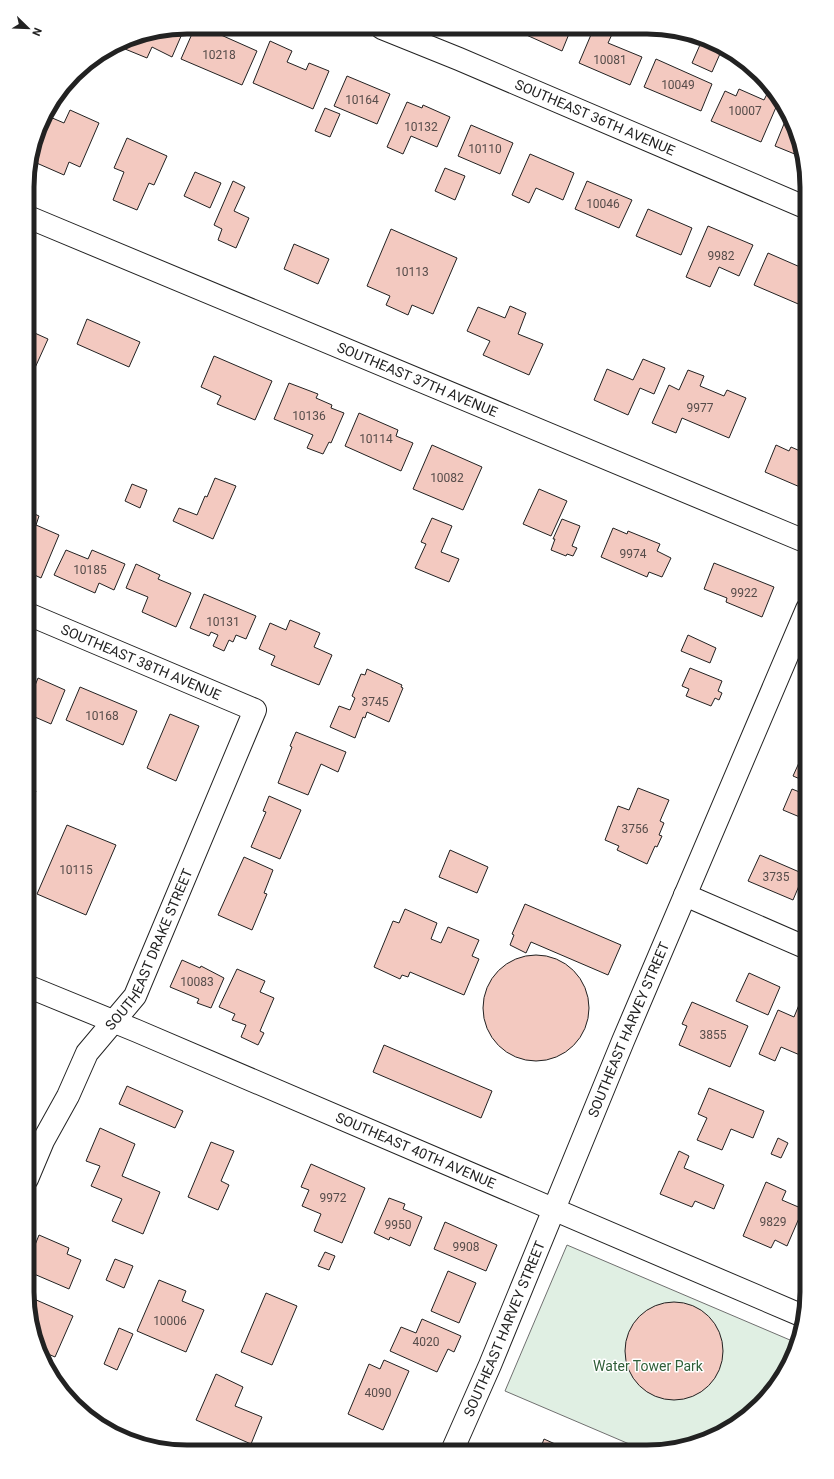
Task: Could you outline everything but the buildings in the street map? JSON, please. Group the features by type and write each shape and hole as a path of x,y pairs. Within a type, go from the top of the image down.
{"street":[{"name":"SOUTHEAST 36TH AVENUE","path":"397,34 459,59 800,205"},
{"name":"SOUTHEAST 37TH AVENUE","path":"34,220 800,539"},
{"name":"SOUTHEAST 38TH AVENUE","path":"34,617 255,710"},
{"name":"SOUTHEAST HARVEY STREET","path":"455,1445 490,1365 594,1110 685,895 800,630"},
{"name":"SOUTHEAST DRAKE STREET","path":"34,1162 43,1141 68,1096 87,1053 135,996 255,710"},
{"path":"685,895 800,945"},
{"name":"SOUTHEAST 40TH AVENUE","path":"34,989 799,1314"}],"green space":[{"name":"Water Tower Park","path":"567,1245 792,1341 784,1360 774,1377 762,1393 748,1407 715,1429 696,1437 667,1444 632,1445 505,1391"}]}
